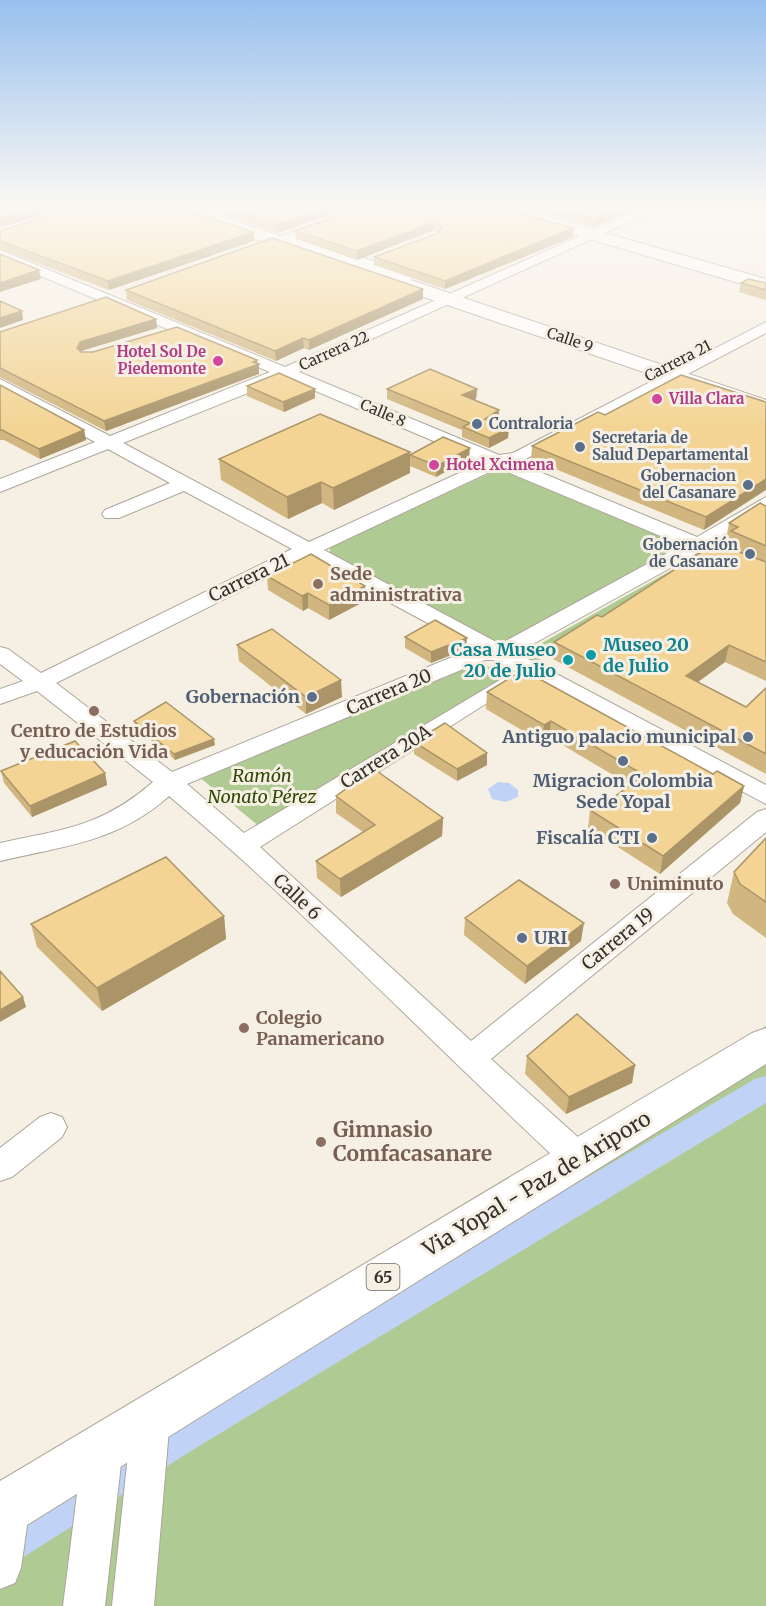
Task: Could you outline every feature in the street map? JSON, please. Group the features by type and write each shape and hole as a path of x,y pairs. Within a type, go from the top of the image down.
{"main road":[{"name":"Calle 9","path":"401,279 672,371 766,407"},
{"name":"Calle 9","path":"405,279 455,297"},
{"path":"746,279 766,285"},
{"name":"Calle 9","path":"672,371 766,398"},
{"name":"Via Yopal - Paz de Ariporo","path":"6,1508 766,1044"}],"street":[{"name":"Calle 8","path":"61,279 766,573"},
{"name":"Carrera 22","path":"0,486 286,372 496,279"},
{"path":"87,306 130,290"},
{"name":"Carrera 21","path":"0,697 40,682 307,550 499,461 518,458 766,316"},
{"name":"Carrera 21","path":"672,371 766,327"},
{"path":"150,337 180,328"},
{"path":"0,384 766,796"},
{"path":"112,514 184,484"},
{"name":"Carrera 20","path":"0,852 69,836 122,819 144,806 168,783 482,653 500,653 698,545 766,503"},
{"name":"Calle 6","path":"0,654 40,682 168,783 243,846 469,1059 578,1158"},
{"name":"Carrera 20A","path":"243,846 530,669"},
{"name":"Carrera 19","path":"469,1059 766,818"},
{"path":"0,1167 51,1127"},
{"path":"133,1606 151,1419"},
{"path":"85,1597 103,1448"},
{"path":"0,1568 6,1508"}],"green space":[{"path":"504,470 667,538 672,549 509,640 488,641 330,555 330,546 495,471"},
{"path":"699,555 708,558 534,663 522,654"},
{"name":"Ramón Nonato Pérez","path":"478,660 506,678 260,827 198,776"},
{"path":"766,1026 766,1606 0,1606 0,1483 508,1177"}],"water":[{"path":"498,782 509,783 518,790 518,797 506,802 492,799 488,789"}],"building":[{"path":"0,279 12,279 0,283"},
{"path":"157,279 393,279 423,289 309,340 303,338 275,351 126,290"},
{"path":"748,279 766,283 766,290 741,283"},
{"path":"106,297 156,319 80,342 77,348 81,352 93,352 177,327 257,360 253,362 259,364 104,421 0,368 0,332"},
{"path":"0,301 22,311 0,318"},
{"path":"430,369 477,389 462,395 499,410 485,419 509,428 489,438 463,427 470,423 387,389"},
{"path":"279,373 315,389 283,402 247,386"},
{"path":"681,375 766,402 766,479 706,517 532,446 598,412 605,415"},
{"path":"0,385 84,430 39,449 0,430"},
{"path":"320,414 410,452 333,488 321,482 287,497 219,459"},
{"path":"443,437 470,448 437,466 410,455"},
{"path":"760,503 766,506 766,546 731,531 738,527 729,523"},
{"path":"715,543 766,562 766,662 729,645 686,676 746,707 766,688 766,754 554,642 597,615 602,617"},
{"path":"311,554 365,586 329,605 308,593 302,596 267,576"},
{"path":"435,620 467,638 431,652 405,637"},
{"path":"272,629 341,680 306,697 237,645"},
{"path":"523,670 713,774 717,771 744,786 663,856 590,810 614,797 644,775 551,721 544,725 487,692"},
{"path":"166,702 214,739 174,754 134,721"},
{"path":"445,723 487,753 457,769 414,742"},
{"path":"75,741 105,773 30,806 1,771"},
{"path":"374,769 443,818 340,879 316,861 375,825 336,796"},
{"path":"766,838 766,902 740,884 734,872"},
{"path":"166,857 224,916 97,988 31,924"},
{"name":"URI","path":"519,880 584,923 527,966 465,918"},
{"path":"0,971 23,997 0,1010"},
{"path":"577,1014 635,1065 569,1097 527,1056"}],"waterway":[{"path":"0,1549 186,1433 766,1088"}],"place":[{"name":"Hotel Sol De Piedemonte","path":"218,361"},
{"name":"Villa Clara","path":"657,399"},
{"name":"Contraloria","path":"477,424"},
{"name":"Secretaria de Salud Departamental","path":"580,447"},
{"name":"Hotel Xcimena","path":"434,465"},
{"name":"Gobernacion del Casanare","path":"748,485"},
{"name":"Gobernación de Casanare","path":"750,554"},
{"name":"Sede administrativa","path":"318,584"},
{"name":"Museo 20 de Julio","path":"591,655"},
{"name":"Casa Museo 20 de Julio","path":"568,660"},
{"name":"Gobernación","path":"312,697"},
{"name":"Centro de Estudios y educación Vida","path":"94,711"},
{"name":"Antiguo palacio municipal","path":"748,737"},
{"name":"Migracion Colombia Sede Yopal","path":"623,761"},
{"name":"Fiscalía CTI","path":"652,838"},
{"name":"Uniminuto","path":"615,884"},
{"name":"URI","path":"522,938"},
{"name":"Colegio Panamericano","path":"244,1028"},
{"name":"Gimnasio Comfacasanare","path":"321,1142"}]}
